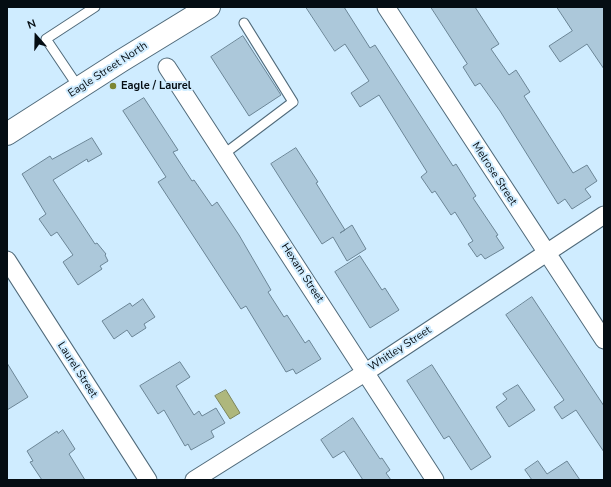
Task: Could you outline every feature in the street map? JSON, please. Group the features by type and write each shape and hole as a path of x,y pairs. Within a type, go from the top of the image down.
{"main road":[{"name":"Eagle Street North","path":"7,134 80,89 121,60 209,7"}],"street":[{"name":"Melrose Street","path":"386,7 604,340"},
{"name":"Hexam Street","path":"167,67 435,480"},
{"name":"Whitley Street","path":"194,480 366,372 604,214"},
{"name":"Laurel Street","path":"7,260 148,480"}],"lane":[{"path":"80,89 46,39 95,7"},
{"path":"224,154 293,102 244,23"}],"shaded area":[{"path":"226,390 240,413 230,419 215,396"}],"building":[{"path":"306,7 344,7 370,48 375,45 453,166 456,164 476,196 473,198 498,235 496,236 504,248 485,259 481,254 477,257 468,244 473,241 455,212 451,215 435,191 432,193 421,177 427,172 379,95 360,107 351,93 369,81 345,44 335,51"},
{"path":"431,7 475,7 499,44 491,49 509,75 516,70 530,92 524,96 573,173 587,165 597,181 585,189 591,197 572,209 565,199 558,204 500,111 480,83 475,86 463,67 467,64"},
{"path":"557,7 604,7 604,69 587,44 560,62 549,46 572,31"},
{"path":"243,36 281,95 249,116 211,57"},
{"path":"144,98 178,150 173,152 192,181 194,180 212,206 217,202 239,235 271,290 268,292 284,317 287,315 305,343 309,340 321,359 296,374 293,369 286,372 246,306 241,309 158,182 166,177 123,111"},
{"path":"92,138 102,154 88,162 87,159 53,180 95,244 97,243 106,254 105,255 108,261 100,266 102,269 78,285 63,262 73,255 57,232 51,236 39,219 46,214 22,174 50,156 52,159"},
{"path":"296,148 318,182 316,183 345,230 352,225 366,249 347,261 333,237 322,244 271,164"},
{"path":"360,256 382,290 385,288 399,310 370,328 335,272"},
{"path":"532,297 604,406 604,452 576,410 562,419 554,407 564,400 506,315"},
{"path":"143,299 155,317 144,324 146,328 132,337 127,330 114,339 102,321 130,303 132,306"},
{"path":"180,362 190,377 176,386 194,415 199,411 202,416 216,408 225,423 211,431 214,437 191,450 188,444 185,446 164,410 158,414 140,386"},
{"path":"7,363 28,397 7,410"},
{"path":"432,365 491,457 471,470 449,436 444,439 407,381"},
{"path":"518,385 535,410 509,427 496,407 507,399 503,394"},
{"path":"353,418 380,459 382,458 390,470 386,473 391,480 363,480 344,451 333,458 321,440"},
{"path":"63,430 75,449 69,454 85,480 42,480 30,462 33,461 27,451 57,431 58,433"},
{"path":"538,461 547,474 567,461 580,480 532,480 525,470"}],"place":[{"name":"Eagle / Laurel","path":"113,86"}]}
